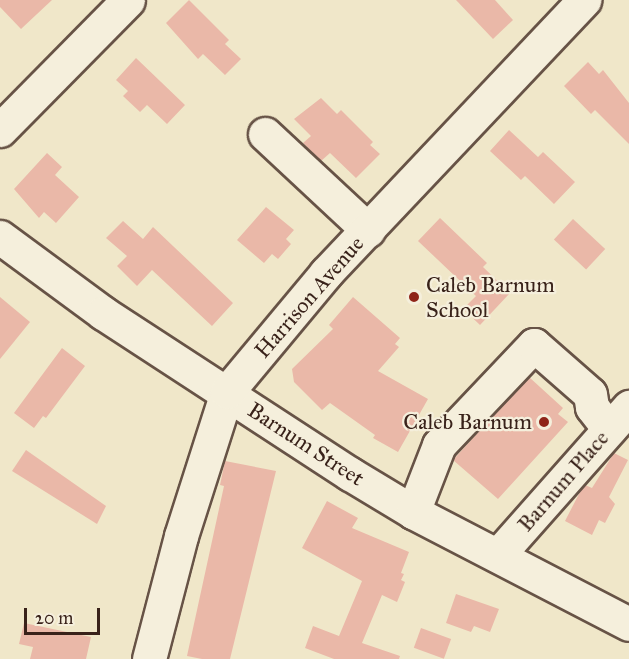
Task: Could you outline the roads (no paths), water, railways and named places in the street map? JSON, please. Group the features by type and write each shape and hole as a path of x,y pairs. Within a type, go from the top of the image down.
{"street":[{"path":"0,130 128,0"},
{"name":"Harrison Avenue","path":"149,659 181,536 227,392 368,230 584,0"},
{"path":"265,134 368,230"},
{"name":"Barnum Street","path":"0,237 104,313 413,512 629,624"},
{"path":"413,512 439,445 534,345 590,394 592,407 619,418"},
{"name":"Barnum Place","path":"498,555 619,418"}],"place":[{"name":"Caleb Barnum School","path":"414,297"},
{"name":"Caleb Barnum","path":"544,422"}]}
